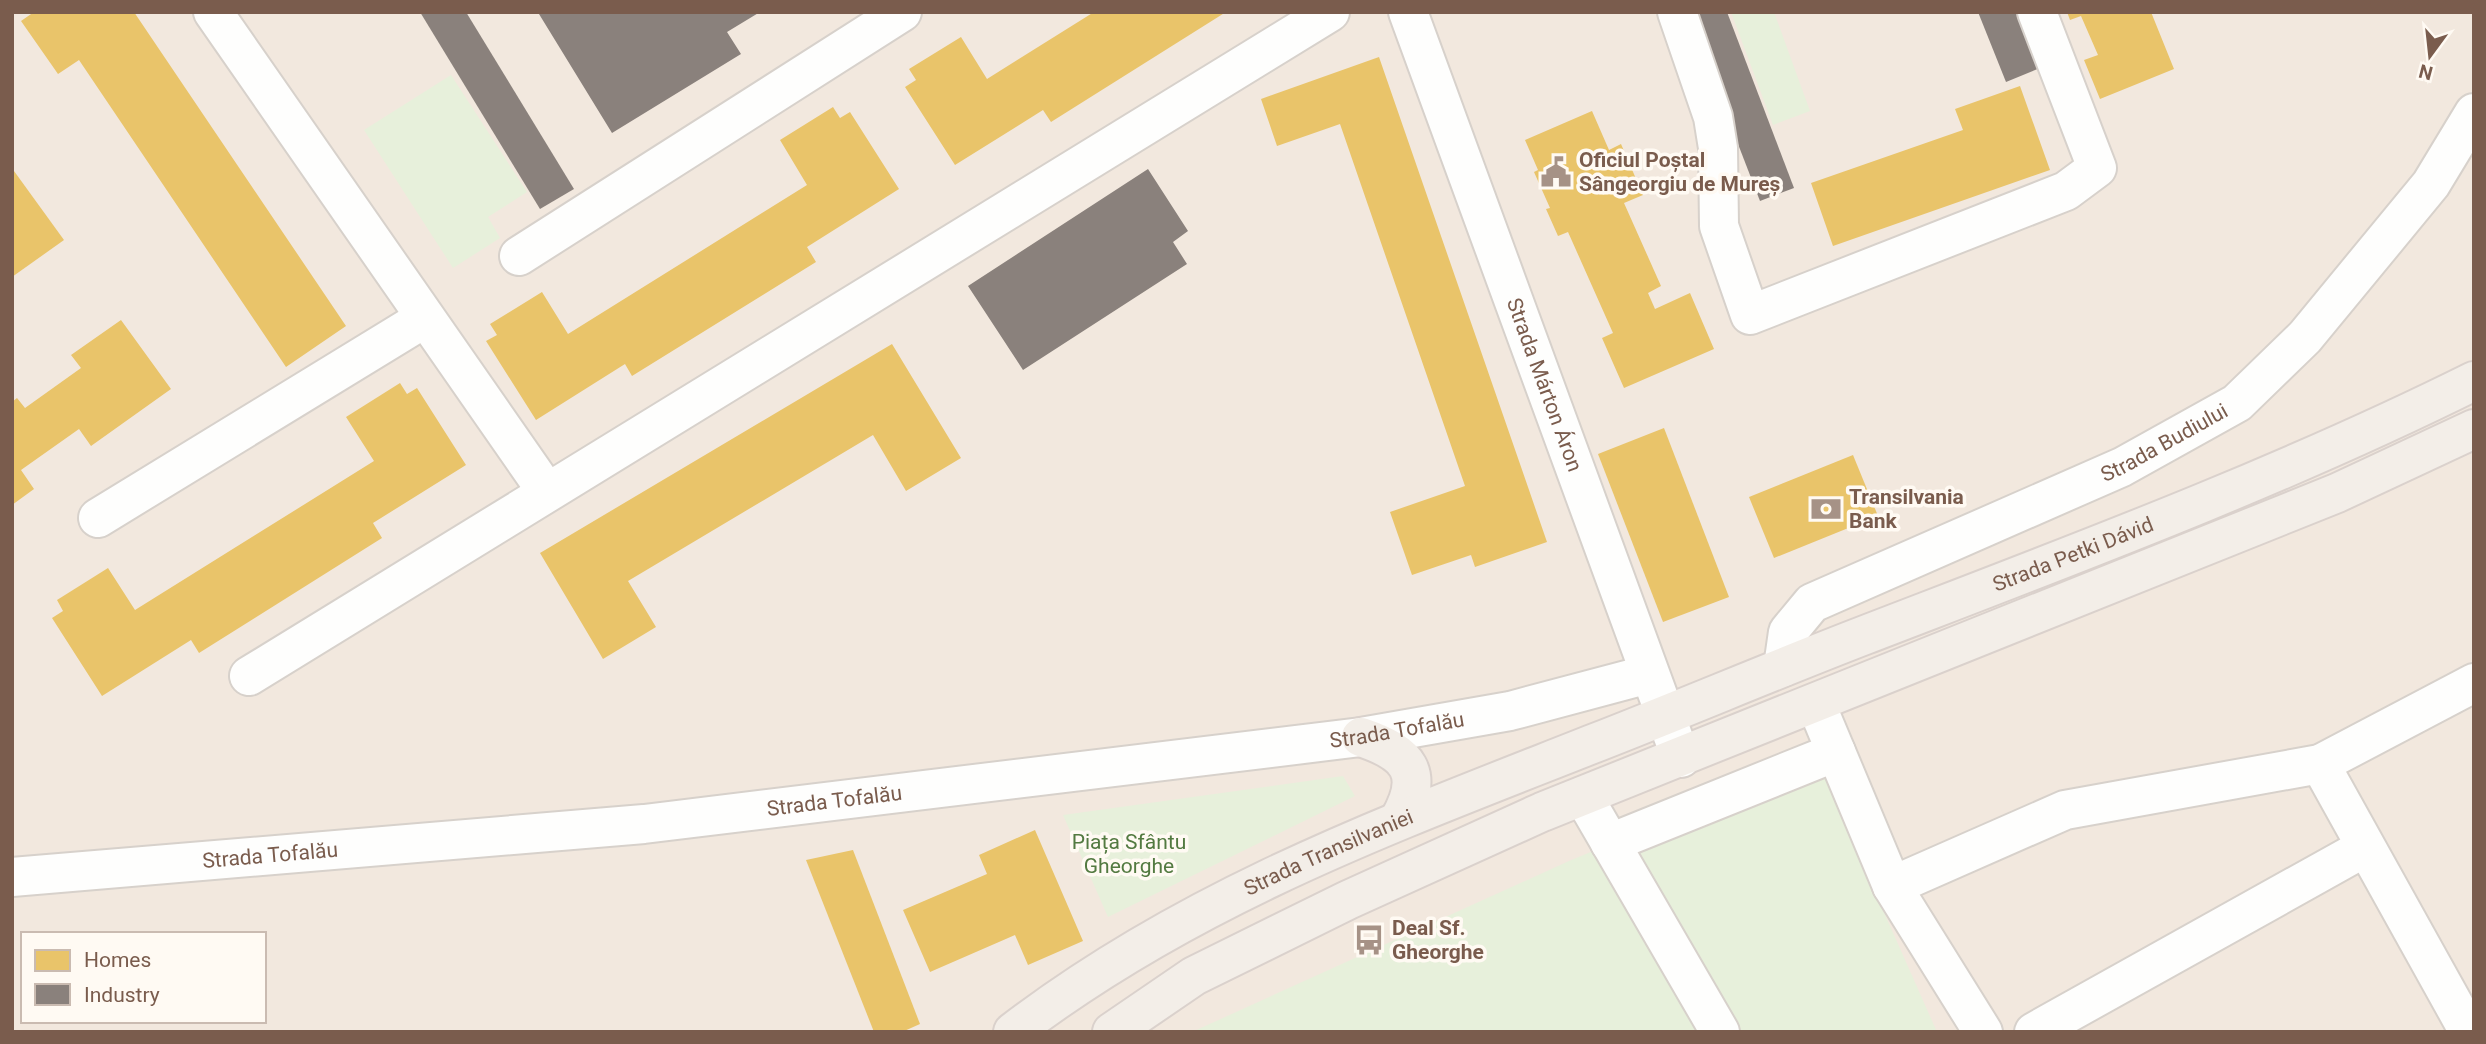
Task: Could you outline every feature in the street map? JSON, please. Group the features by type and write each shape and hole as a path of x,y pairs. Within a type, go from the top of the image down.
{"main road":[{"name":"Strada Petki Dávid","path":"1665,716 1783,667 2127,533 2267,475 2474,381"},
{"name":"Strada Petki Dávid","path":"1681,758 2337,493 2474,429"},
{"name":"Strada Transilvaniei","path":"1013,1032 1056,999 1167,929 1347,842 1665,716"},
{"path":"1361,737 1401,754 1410,770 1413,782 1409,802 1399,820"},
{"path":"1112,1032 1194,976 1348,900 1583,796 1681,758"}],"street":[{"path":"213,12 547,492"},
{"path":"519,256 902,12"},
{"path":"249,676 969,237 1330,12"},
{"name":"Strada Márton Áron","path":"1408,12 1681,758"},
{"path":"1677,12 1713,117 1718,148 1719,226 1750,315 2066,191 2097,168 2037,12"},
{"name":"Strada Budiului","path":"1783,667 1788,632 1812,603 2122,467 2237,403 2305,337 2422,194 2474,113"},
{"path":"98,518 425,318"},
{"name":"Strada Tofalău","path":"12,877 644,824 1361,737 1510,711 1649,674"},
{"path":"1892,886 2065,810 2320,764 2474,683"},
{"path":"1816,704 1892,886 1983,1032"},
{"path":"1610,843 1836,752"},
{"path":"2320,764 2364,848 2469,1032"},
{"path":"1583,796 1720,1032"},
{"path":"2034,1032 2364,848"}],"shaded area":[{"path":"12,12 2474,12 2474,1032 12,1032"}],"green space":[{"path":"1731,12 1774,12 1810,111 1773,125"},
{"path":"451,75 527,192 488,217 500,238 453,268 364,130"},
{"path":"1816,759 1937,1032 1192,1032 1569,861"},
{"name":"Piața Sfântu Gheorghe","path":"1343,776 1355,796 1108,917 1063,815"}],"building: Homes":[{"path":"34,12 134,12 346,326 286,367 79,60 58,74 21,21"},
{"path":"1094,12 1226,12 1051,122 1043,110 955,165 905,87 916,80 909,69 961,37 987,79"},
{"path":"2067,12 2151,12 2174,69 2100,99 2084,60 2098,55 2081,16 2070,20"},
{"path":"1379,57 1547,542 1475,567 1471,555 1412,575 1390,512 1465,486 1340,124 1277,146 1261,99"},
{"path":"2020,86 2050,170 1833,246 1811,183 1963,130 1955,109"},
{"path":"833,107 840,118 850,112 899,189 807,247 816,262 632,376 625,364 536,420 486,341 497,335 490,324 542,292 568,334 807,185 780,140"},
{"path":"1592,111 1609,150 1621,144 1643,195 1624,203 1661,286 1648,293 1655,309 1690,293 1714,349 1624,388 1602,338 1613,333 1568,232 1558,236 1546,209 1550,208 1534,172 1538,170 1525,140"},
{"path":"14,171 64,240 12,277 12,172"},
{"path":"121,320 171,389 91,446 79,429 21,470 34,489 12,505 12,402 17,398 25,408 81,368 71,355"},
{"path":"892,344 961,458 906,491 873,435 628,581 656,627 603,659 540,553"},
{"path":"400,383 407,394 417,388 466,465 373,523 382,538 199,653 191,640 102,696 52,618 63,611 57,600 108,568 135,610 374,461 346,417"},
{"path":"1664,428 1729,597 1663,622 1598,454"},
{"path":"1853,455 1878,516 1774,558 1749,497"},
{"path":"1035,830 1083,941 1028,965 1015,935 930,972 903,910 987,874 979,855"},
{"path":"853,850 920,1024 902,1032 874,1032 806,860"}],"building: Industry":[{"path":"420,12 466,12 574,189 540,209"},
{"path":"760,12 727,32 741,54 612,133 539,14"},
{"path":"1687,12 1727,12 1794,188 1760,201"},
{"path":"1978,12 2018,12 2040,68 2006,82"},
{"path":"1148,169 1188,231 1173,242 1187,264 1023,370 968,286"}],"place":[{"name":"Oficiul Poștal Sângeorgiu de Mureș","path":"1556,172"},
{"name":"Transilvania Bank","path":"1826,509"},
{"name":"Deal Sf. Gheorghe","path":"1369,940"}]}
